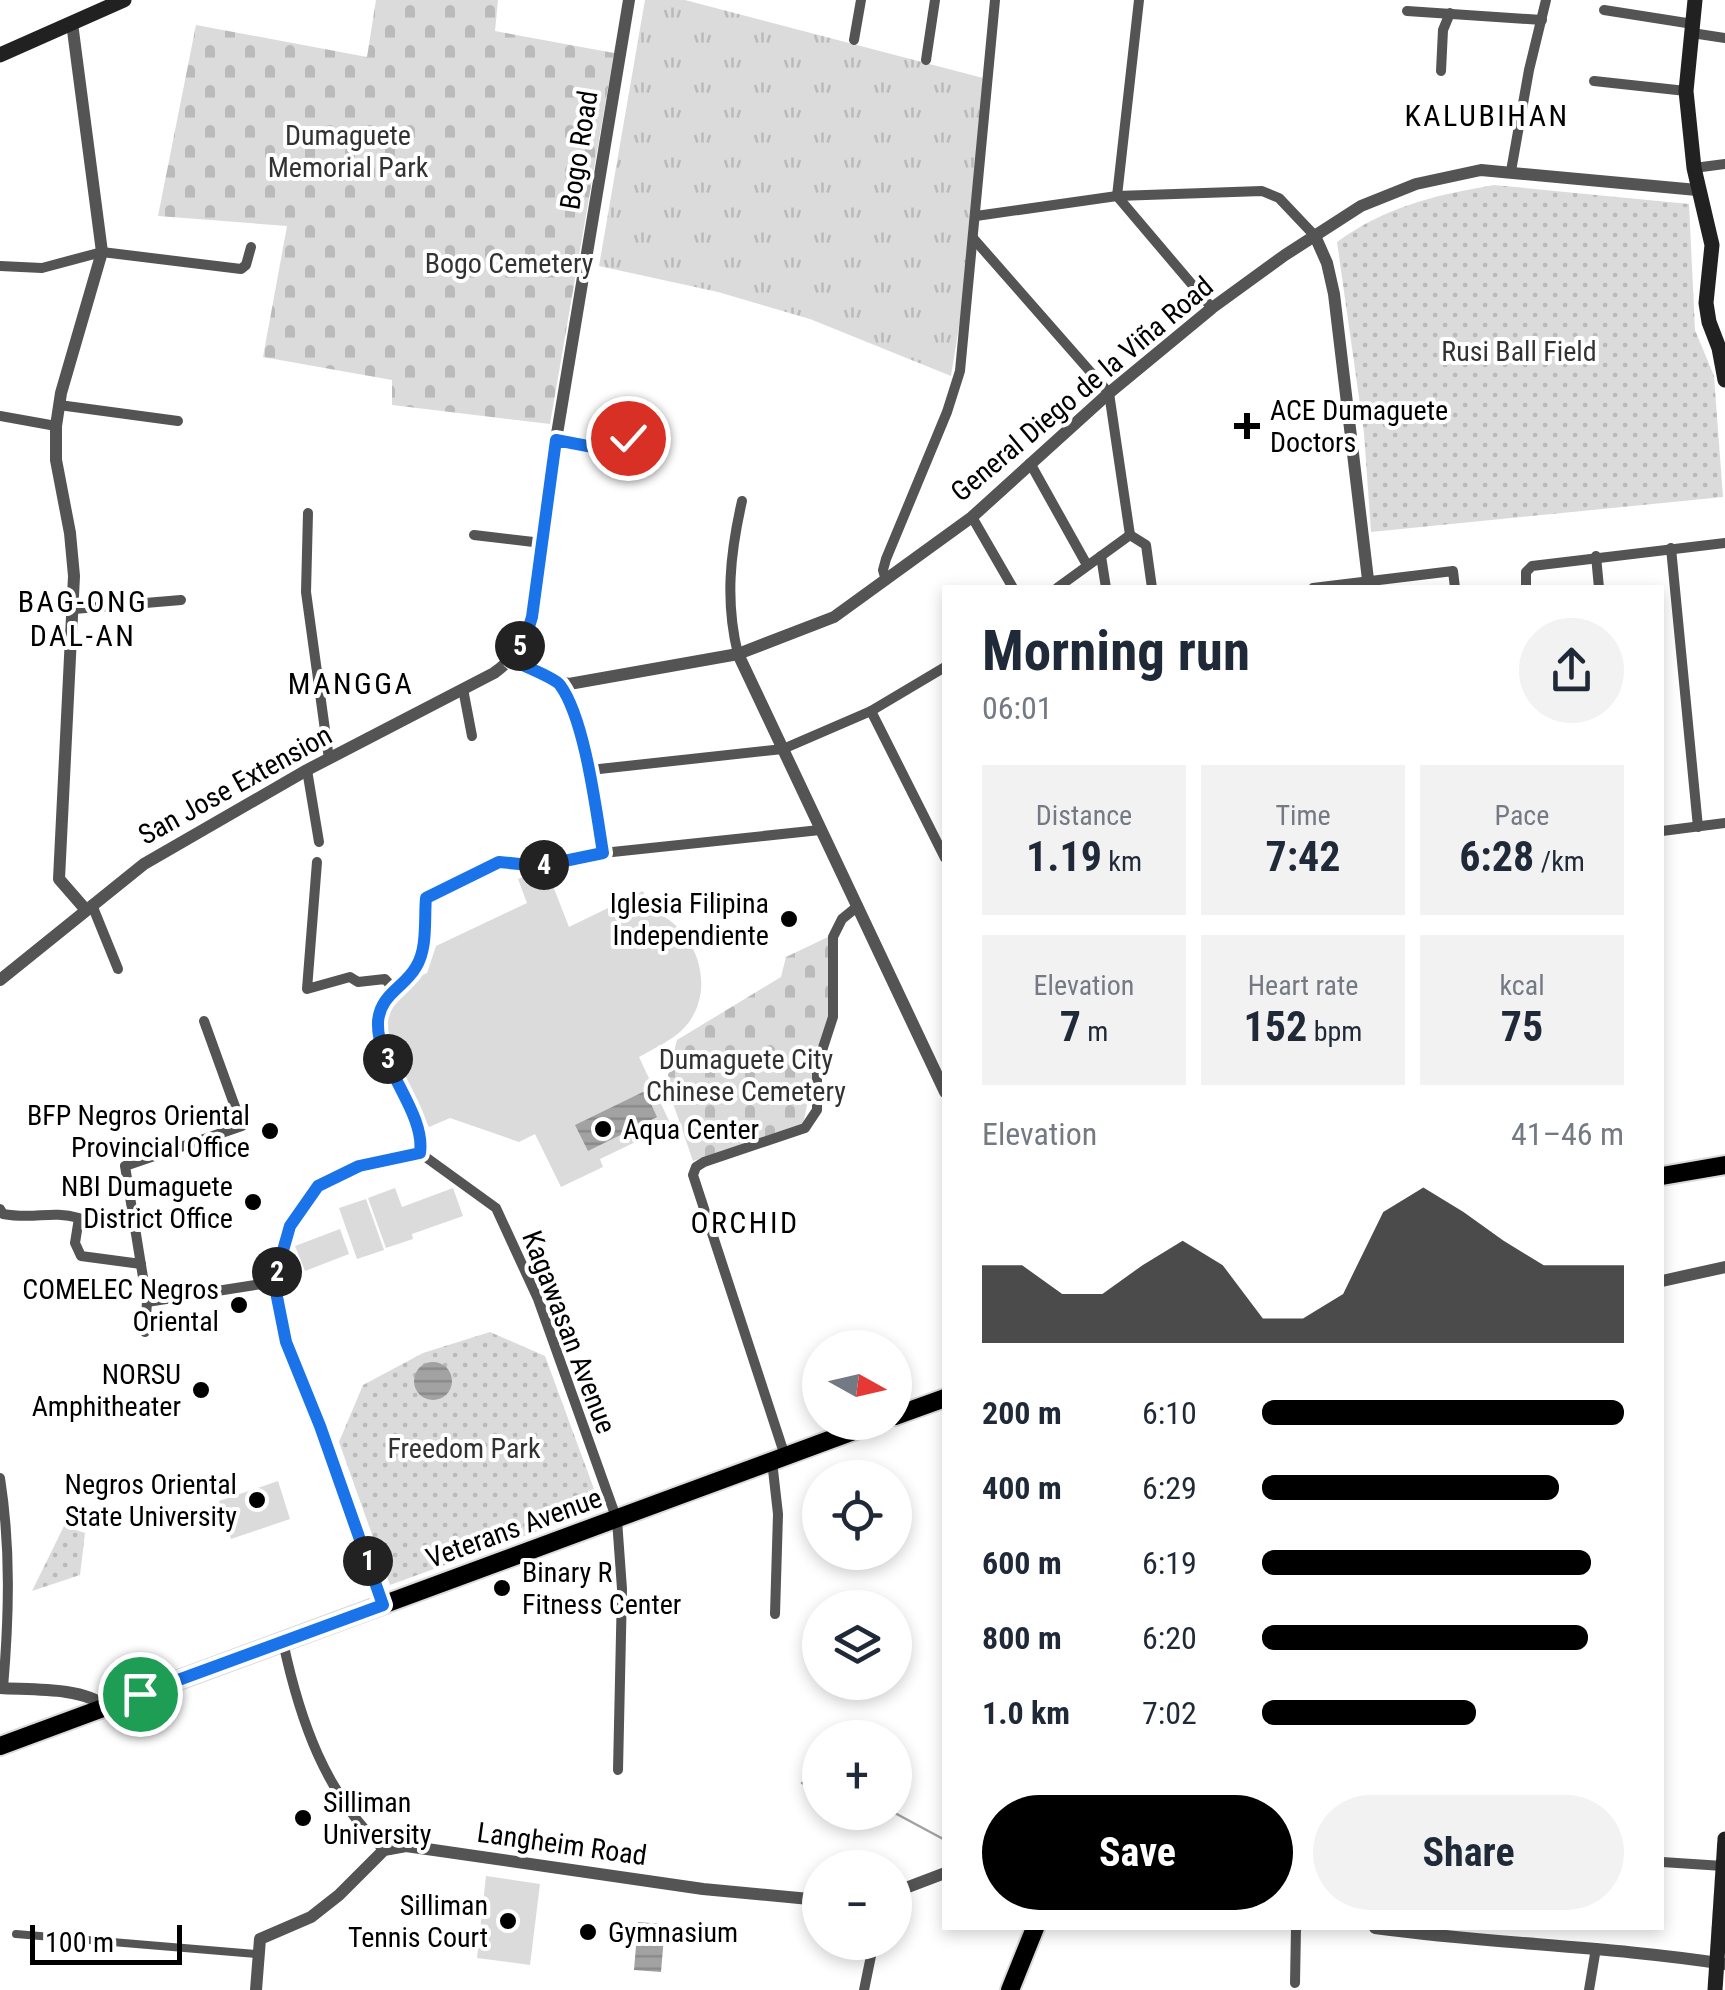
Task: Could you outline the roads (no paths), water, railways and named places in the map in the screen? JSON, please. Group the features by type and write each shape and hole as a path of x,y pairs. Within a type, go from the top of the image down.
{"main road":[{"path":"0,55 124,0"},
{"path":"1696,0 1686,91 1694,168 1712,245 1706,303 1719,335 1725,380"},
{"path":"1664,1176 1725,1164"},
{"path":"912,1410 942,1399"},
{"name":"Veterans Avenue","path":"0,1746 829,1440"},
{"path":"1715,1990 1721,1963 1725,1839"},
{"path":"1010,1990 1033,1930"}],"street":[{"name":"Bogo Road","path":"512,660 528,630 629,0"},
{"path":"854,40 861,0"},
{"path":"926,60 935,0"},
{"path":"886,580 882,570 960,371 995,0"},
{"path":"1139,0 1117,196 1212,308"},
{"path":"1511,171 1546,0"},
{"path":"1604,10 1725,38"},
{"path":"1407,11 1542,20"},
{"path":"1441,72 1443,30 1450,13"},
{"path":"72,23 102,252 56,426 56,460 70,533 74,609 58,879 89,907 118,968"},
{"path":"1594,81 1686,91"},
{"path":"1694,168 1725,164"},
{"name":"General Diego de la Viña Road","path":"512,660 569,684 738,654 834,617 972,517 1109,393 1212,308 1361,206 1416,184 1482,170 1698,190"},
{"path":"976,216 1117,196 1262,191 1279,198 1315,236 1327,262 1369,584 1453,571 1455,585"},
{"path":"973,238 1109,393 1130,536"},
{"path":"0,266 42,268 102,252 241,269 248,262 250,247"},
{"path":"59,405 178,421"},
{"path":"556,440 624,451 634,412 653,413"},
{"path":"0,416 56,426"},
{"path":"1030,463 1087,566"},
{"path":"742,501 728,586 738,654 942,1086"},
{"path":"308,513 306,592 329,759"},
{"path":"972,517 1011,585"},
{"path":"474,535 542,544"},
{"path":"1061,585 1130,536"},
{"path":"1130,536 1146,545 1152,585"},
{"path":"1526,585 1526,572 1532,566 1725,543"},
{"path":"1670,548 1698,827"},
{"path":"1101,556 1106,585"},
{"path":"1596,556 1599,585"},
{"path":"74,609 181,600"},
{"name":"San Jose Extension","path":"0,980 144,864 307,770 494,674 512,660"},
{"path":"590,770 783,749 871,712 942,669"},
{"path":"558,681 569,702 590,770 603,853"},
{"path":"464,689 472,736"},
{"path":"871,712 942,852"},
{"path":"307,770 319,842"},
{"path":"1664,831 1725,823"},
{"path":"383,1605 286,1342 274,1282 290,1226 318,1186 359,1166 420,1153 422,1139 378,1027 380,1007 393,988 416,967 422,948 426,898 499,862 540,866 603,853 820,830"},
{"path":"317,862 307,988 350,977 358,982 385,979 393,988"},
{"path":"775,1614 778,1459 694,1175 696,1167 704,1162 805,1128 816,1110 817,1066 833,1016 833,937 842,919 858,906"},
{"path":"145,1332 148,1302 124,1169 127,1163 242,1126 204,1022"},
{"name":"Kagawasan Avenue","path":"420,1153 496,1208 538,1299 617,1520 622,1588 618,1770"},
{"path":"0,1209 3,1214 24,1218 57,1212 78,1218 75,1243 81,1256 141,1264"},
{"path":"1664,1281 1725,1267"},
{"path":"148,1302 274,1282"},
{"path":"0,1478 10,1603 1,1688 78,1694 104,1706"},
{"path":"256,1990 260,1939 312,1917 384,1850 352,1816 307,1737 282,1642"},
{"name":"Langheim Road","path":"384,1850 406,1846 683,1887 802,1898"},
{"path":"1664,1862 1723,1866"},
{"path":"912,1886 942,1874"},
{"path":"1294,1983 1296,1930"},
{"path":"1390,1930 1721,1963"},
{"path":"16,1934 258,1954"},
{"path":"1589,1990 1596,1948"},
{"path":"864,1990 870,1960"}],"waterway":[{"path":"912,1822 942,1838"}],"place":[{"name":"ACE Dumaguete Doctors","path":"1247,426"},
{"name":"Iglesia Filipina Independiente","path":"789,919"},
{"name":"Aqua Center","path":"603,1129"},
{"name":"BFP Negros Oriental Provincial Office","path":"270,1131"},
{"name":"NBI Dumaguete District Office","path":"253,1202"},
{"name":"COMELEC Negros Oriental","path":"239,1305"},
{"name":"NORSU Amphitheater","path":"201,1390"},
{"name":"Negros Oriental State University","path":"257,1500"},
{"name":"Binary R Fitness Center","path":"502,1588"},
{"name":"Silliman University","path":"303,1818"},
{"name":"Silliman Tennis Court","path":"508,1921"},
{"name":"Gymnasium","path":"588,1932"}],"district":[{"name":"KALUBIHAN","path":"1487,115"},
{"name":"BAG-ONG DAL-AN","path":"83,618"},
{"name":"MANGGA","path":"351,683"},
{"name":"ORCHID","path":"745,1222"}],"park label":[{"name":"Dumaguete Memorial Park","path":"348,151"},
{"name":"Bogo Cemetery","path":"509,263"},
{"name":"Rusi Ball Field","path":"1519,351"},
{"name":"Dumaguete City Chinese Cemetery","path":"746,1075"},
{"name":"Freedom Park","path":"464,1448"}]}
